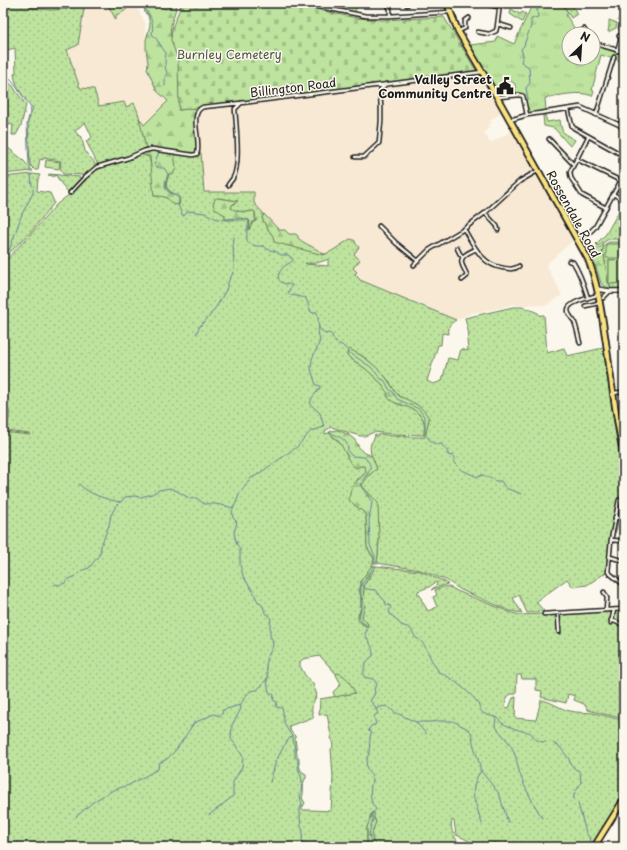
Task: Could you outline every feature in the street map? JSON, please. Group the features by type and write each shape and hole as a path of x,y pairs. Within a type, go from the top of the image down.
{"main road":[{"name":"Rossendale Road","path":"447,3 458,31 497,97 590,264 600,303 624,455"},
{"path":"594,847 624,799"}],"street":[{"path":"300,3 366,16 450,12"},
{"path":"387,3 390,9 390,16"},
{"path":"482,3 499,7"},
{"path":"478,32 489,34 496,31 500,3"},
{"path":"458,31 465,28 465,21 469,18"},
{"path":"498,24 511,28"},
{"path":"617,50 621,38 619,36"},
{"path":"601,46 624,52"},
{"path":"596,115 614,57"},
{"name":"Billington Road","path":"228,185 234,177 236,169 237,156 235,109 241,103 482,72"},
{"path":"355,157 364,157 379,143 381,106 380,95 381,89 386,84"},
{"path":"497,97 523,96 527,115"},
{"path":"70,192 97,167 128,158 144,151 152,149 193,155 198,154 199,147 196,119 199,108 241,103"},
{"path":"510,120 527,115 580,107 624,127"},
{"path":"568,109 572,126 574,128 624,156"},
{"path":"620,126 624,114"},
{"path":"588,137 570,172 571,178 582,195 606,208"},
{"path":"548,139 574,164"},
{"path":"576,159 621,181"},
{"path":"414,266 429,250 464,229 485,214 520,181 538,170"},
{"path":"577,239 589,233 595,227 624,175"},
{"path":"614,194 623,200"},
{"path":"485,214 497,226 498,230"},
{"path":"380,226 396,243 418,261"},
{"path":"464,229 476,249 486,261 496,267 515,269 519,266"},
{"path":"457,248 462,257 461,263 467,273 467,276 462,280"},
{"path":"462,257 476,249"},
{"path":"569,261 573,262 576,267 582,279 588,298"},
{"path":"597,289 624,291"},
{"path":"603,298 610,291"},
{"path":"580,343 568,310 569,307 574,303 598,295"},
{"path":"585,306 600,303"},
{"path":"613,393 624,393"},
{"path":"619,500 611,540 608,572 624,585"},
{"path":"615,516 624,519"},
{"path":"611,540 624,541"},
{"path":"610,557 624,561"},
{"path":"604,592 607,598 606,610"},
{"path":"544,614 614,610 623,608"},
{"path":"614,610 611,621 624,627"},
{"path":"558,613 559,632"}],"shaded area":[{"path":"85,3 107,3 116,19 115,15 124,12 134,3 145,22 148,64 144,65 157,91 168,101 144,125 139,118 136,107 126,107 124,102 99,106 80,88 67,49 78,44"},
{"path":"477,72 502,113 490,120 492,123 484,132 490,143 512,131 573,240 546,265 562,295 545,306 531,304 526,306 514,304 472,313 456,320 346,275 332,251 327,254 321,254 315,248 302,242 285,230 279,231 254,203 254,193 204,192 197,121 199,111 203,107"}],"green space":[{"path":"3,3 27,3 67,9 85,3 78,45 67,50 80,88 94,89 99,106 124,102 126,107 134,103 140,119 146,148 129,156 98,165 86,141 92,137 85,122 75,131 81,137 85,151 93,160 95,167 85,175 63,174 60,167 61,161 43,158 43,160 40,159 38,170 35,170 30,165 28,122 33,108 23,97 16,83 14,74 16,73 15,48 3,51"},
{"path":"27,3 82,3 67,9 51,10 30,8"},
{"path":"107,3 129,3 126,10 116,15 116,20"},
{"path":"143,3 161,3 164,9 169,8 174,4 177,5 170,34 182,62 181,105 178,110 198,108 195,115 198,149 195,153 146,148 139,118 144,125 168,101 157,91 147,69 148,63 146,40 150,25"},
{"name":"Burnley Cemetery","path":"182,3 291,3 357,18 382,20 444,17 477,72 179,110 178,60 171,40 172,28"},
{"path":"311,3 359,3 354,13"},
{"path":"533,3 562,3 568,13 566,15 573,26 561,26 561,66 598,66 592,90 594,91 592,96 575,93 545,98 546,111 530,114 528,112 528,107 526,106 524,95 516,95 515,84 511,81 506,82 502,86 503,94 500,96 470,45 496,42 497,36 514,44"},
{"path":"562,3 571,3 577,14 571,18"},
{"path":"619,3 624,3 624,49 620,47 623,38 618,28 620,23 618,21 621,11 618,9"},
{"path":"511,9 520,14 522,12 526,14 522,22 510,14"},
{"path":"609,20 617,23 616,28 608,32 609,26"},
{"path":"601,47 624,54 624,62 601,55"},
{"path":"3,80 13,86 26,105 21,126 16,135 12,135 13,125 4,124 3,129"},
{"path":"543,115 545,115 547,122 560,120 564,133 575,140 571,146 554,128 544,126"},
{"path":"3,144 22,159 33,171 3,174"},
{"path":"153,151 174,153 176,168 173,174 169,174 166,188 179,197 179,205 172,204 169,199 164,197 154,196 150,157 140,154"},
{"path":"174,153 191,156 201,153 204,192 254,192 254,203 264,214 262,218 273,236 323,255 350,239 354,240 359,247 354,254 360,260 353,268 357,272 355,274 360,280 456,320 450,326 449,334 442,333 441,345 438,345 427,381 433,384 442,381 448,358 458,360 461,349 468,351 467,340 469,335 465,318 513,307 522,307 538,313 540,316 544,315 547,353 564,348 567,356 603,348 619,455 623,463 622,469 624,480 624,492 621,495 617,528 613,538 610,567 607,572 587,585 573,587 567,579 536,602 544,611 527,613 519,595 513,598 522,613 510,611 461,590 446,580 420,570 377,563 379,538 374,499 362,485 377,469 371,453 371,443 375,434 375,436 380,434 425,437 429,418 416,404 398,396 390,382 364,357 349,349 347,355 366,369 382,384 395,403 414,409 417,412 425,423 424,435 374,432 365,436 360,436 331,427 325,431 325,434 329,433 361,466 364,466 366,470 364,475 357,480 357,507 366,514 367,547 374,559 372,567 361,581 361,607 358,617 361,623 367,627 368,624 362,617 364,585 376,566 420,571 448,584 431,590 437,585 436,582 429,587 418,591 418,595 420,595 428,611 437,607 433,597 437,595 435,590 446,587 520,615 624,610 624,671 621,681 624,683 624,719 588,710 584,704 574,700 575,696 568,694 566,703 541,697 542,691 536,690 536,679 522,679 521,675 517,675 516,694 511,694 506,699 505,707 509,708 513,698 516,697 515,718 536,720 541,700 570,711 593,713 624,721 624,794 592,847 499,847 494,842 489,847 484,847 476,845 456,835 454,821 452,820 452,831 462,847 378,847 372,839 376,822 372,812 367,827 367,844 370,847 3,847 3,432 30,434 6,431 10,412 3,410 3,263 57,204 100,168 140,154 149,157 153,176 154,196 162,196 169,199 177,195 170,192 166,185","holes":["218,198 238,201 232,205 231,208 242,212 255,212 256,221 253,222 249,229 250,220 248,219 225,219 225,215","328,259 328,266 305,263 316,263","320,656 355,693 320,699 319,715 327,714 333,747 331,749 333,777 331,811 302,810 305,803 302,798 306,774 301,771 297,756 295,736 291,732 289,726 314,717 312,707 317,695 313,684 305,675 300,666 300,662 303,659"]},
{"path":"46,160 60,162 59,169 45,167"},
{"path":"32,174 40,175 38,179 37,191 50,193 54,203 30,233 3,259 3,177"},
{"path":"49,174 80,177 82,179 68,192 56,175 53,177 48,175"},
{"path":"217,198 238,201 232,205 231,208 242,212 253,211 255,212 255,219 257,220 253,222 249,230 250,221 248,219 225,219 225,215 215,209 213,204"},
{"path":"624,202 624,239 609,239 598,246 596,244 606,234"},
{"path":"264,214 279,230 285,230 289,234 296,234 302,241 325,254 323,255 274,242 273,236 262,218"},
{"path":"609,242 624,242 624,259 609,260 609,284 624,283 624,288 610,288 610,285 608,284 604,256 602,253 604,245"},
{"path":"606,244 624,244 624,258 606,258"},
{"path":"604,245 602,253 604,255 610,288 603,286 601,283 595,264 589,254"},
{"path":"624,259 624,283 609,284 609,260"},
{"path":"349,349 376,367 399,396 417,405 424,411 429,418 425,435 424,421 419,414 411,408 393,402 389,399 387,396 388,393 382,384 366,369 347,355"},
{"path":"338,430 349,435 355,440 363,452 372,456 377,469 362,485 378,503 379,538 377,563 373,563 374,558 367,547 366,514 349,500 352,487 366,470 364,466 356,468 353,466 339,442 329,433 331,431"},
{"path":"372,565 376,566 364,585 363,601 365,604 362,617 368,624 367,627 358,620 358,617 361,607 361,581"},
{"path":"337,673 346,678 355,693 335,697 333,692 341,684 336,675"},
{"path":"372,812 375,814 373,817 376,822 372,839 378,847 370,847 367,844 367,827"}],"waterway":[{"path":"141,3 152,21 152,34 166,53 165,65 167,73 165,77 165,86"},
{"path":"528,99 526,88 530,83 529,67 521,62 523,55 521,49 524,46 531,26 531,19 538,17 537,9 545,3"},
{"path":"10,79 31,108 27,124 29,164"},
{"path":"159,152 154,164 157,167 164,168 168,174 165,182 165,188 179,199 178,205 183,216 188,211 205,213 217,219 249,220 247,234 248,243 256,246 264,246 267,249 281,255 288,255 292,258 293,260 282,269 278,277 280,282 292,285 288,292 289,294 292,296 305,297 311,312 314,313 316,311 320,329 325,334 329,333 332,335 336,343 342,345 350,353 371,367 381,379 384,380 397,399 419,409 425,418 425,433"},
{"path":"31,174 32,186"},
{"path":"3,252 9,250 10,248 22,214 33,193 33,189"},
{"path":"196,334 200,326 209,317 218,304 232,275 234,269 234,237"},
{"path":"304,847 302,840 303,830 301,827 300,817 300,809 302,804 300,797 302,780 298,767 298,760 295,757 295,746 293,738 286,728 282,708 276,707 277,702 273,700 274,695 269,692 268,687 266,666 267,658 273,646 270,636 271,620 269,615 265,613 263,606 257,600 243,576 240,564 240,548 237,545 234,533 237,522 233,518 232,512 240,493 251,478 297,447 311,431 324,427 320,413 310,404 312,398 320,388 320,386 316,385 311,369 312,359 320,341 318,331 319,327"},
{"path":"329,432 346,442 348,451 352,456 364,457 370,465 369,471 360,485 372,502 369,521 370,545 375,556 375,563"},
{"path":"427,436 433,443 442,444 448,455 453,456 454,463 460,469 477,477 483,475 496,481 501,481 508,489 522,494"},
{"path":"79,484 87,491 98,496 121,502 125,497 141,497 159,490 170,488 191,499 196,498 204,504 218,504 233,508"},
{"path":"81,571 89,568 100,554 101,546 111,515 120,502"},
{"path":"373,847 370,841 370,834 373,820 372,816 376,809 371,798 371,785 373,778 366,764 371,733 368,730 371,726 376,724 374,717 378,713 370,701 375,693 374,688 377,686 374,680 364,677 365,665 373,656 373,653 365,634 368,626 363,623 360,617 362,600 359,589 374,566"},
{"path":"54,585 65,583 67,580 79,573"},
{"path":"362,585 367,589 375,590 385,601 386,605 391,607 389,611 391,615 401,625 410,628 416,638 422,642 438,672 453,680 470,694 477,702 483,713 498,718 501,722 508,726 530,733 539,741 546,742"},
{"path":"209,815 233,796 233,782 242,767 243,757 231,739 232,725 241,709 240,705 247,695 251,691 257,690 268,677"},
{"path":"107,794 113,790 129,785 158,769 159,763 167,759 176,750 194,723 214,714 219,716 222,714 223,710 240,705"},
{"path":"376,709 386,706 394,712 416,722 453,721 468,729 472,733 480,770 498,792 508,822"},
{"path":"496,718 495,725 511,746 524,785 542,818"},
{"path":"416,722 426,734"},
{"path":"285,745 292,736"},
{"path":"553,743 560,747 569,759 570,763 580,772 581,782 575,793 574,800"},
{"path":"270,782 276,761 284,746"},
{"path":"481,771 477,777 473,795 482,824"},
{"path":"76,817 93,802 104,795"},
{"path":"578,804 591,847"}],"place":[{"name":"Valley Street Community Centre","path":"505,86"}]}
